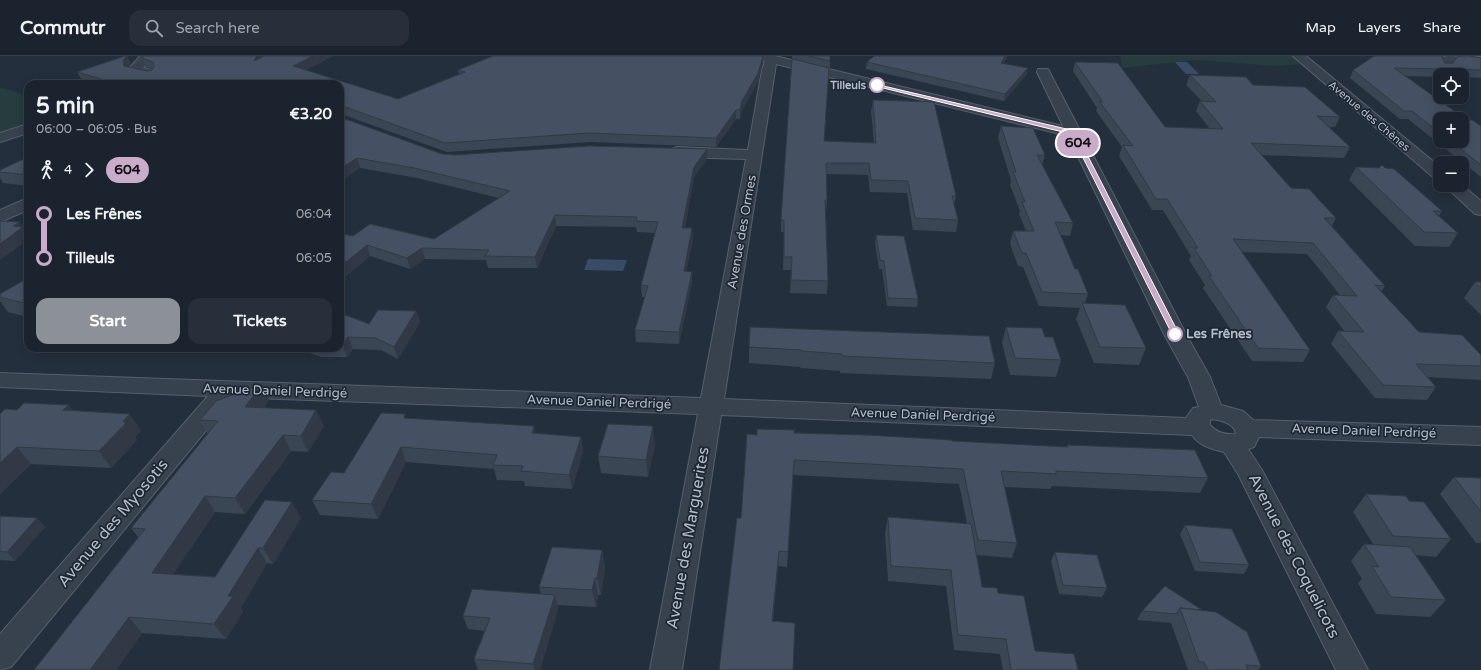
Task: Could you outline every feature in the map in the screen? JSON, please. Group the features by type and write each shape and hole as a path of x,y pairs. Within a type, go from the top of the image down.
{"street":[{"path":"147,56 134,70 151,74"},
{"path":"758,56 1073,133"},
{"name":"Avenue des Chênes","path":"1299,56 1433,169"},
{"path":"1445,66 1447,60 1461,57 1481,61"},
{"name":"Avenue des Ormes","path":"711,405 755,155 768,70 772,59"},
{"path":"1043,72 1176,336 1199,377 1205,419"},
{"path":"0,138 24,129"},
{"path":"661,152 755,155"},
{"path":"1460,192 1481,210"},
{"path":"0,217 24,205"},
{"name":"Avenue Daniel Perdrigé","path":"0,380 227,390 1205,419 1202,432 1212,439 1224,444 1239,436 1286,428 1481,436"},
{"name":"Avenue des Myosotis","path":"0,657 227,390"},
{"name":"Avenue des Marguerites","path":"666,670 711,405"},
{"name":"Avenue des Coquelicots","path":"1239,436 1249,470 1352,670"}],"green space":[{"path":"1120,56 1292,56 1303,64 1275,66 1196,60 1122,68"},
{"path":"0,87 24,95 24,127 0,136"}],"water":[{"path":"1175,62 1187,62 1199,74 1186,74"},
{"path":"588,259 627,260 623,271 584,270"}],"building":[{"path":"125,56 127,56 123,60 124,66 147,71 152,70 154,66 153,62 142,58 144,56 257,56 254,61 264,56 313,56 293,66 338,80 104,80 77,72"},
{"path":"493,56 763,56 758,73 742,101 740,110 736,110 716,138 589,133 445,143 344,106 344,82 398,99 465,72 458,70"},
{"path":"808,56 830,56 830,61"},
{"path":"874,56 1005,56 1001,63 1028,68 1005,94 867,62"},
{"path":"1374,56 1443,56 1442,58 1445,63 1453,63 1457,57 1462,56 1481,58 1481,70 1469,70 1469,68 1394,68 1433,96 1433,104 1445,104 1456,112 1433,112 1433,128 1412,111 1404,111 1353,70"},
{"path":"792,59 829,68 824,141 876,143 873,100 934,102 956,196 952,196 958,220 915,218 908,181 871,180 869,163 826,163 827,200 825,200 828,281 791,280 792,257 784,257 784,220 781,220"},
{"path":"1075,62 1118,63 1165,127 1223,129 1200,101 1216,102 1190,75 1246,77 1253,85 1305,87 1340,117 1317,116 1350,147 1251,143 1291,188 1309,189 1336,218 1324,218 1385,286 1375,285 1419,332 1462,335 1481,355 1481,366 1416,364 1436,387 1383,385 1338,331 1364,332 1333,295 1357,296 1313,243 1233,239 1310,350 1258,348 1209,276 1212,276 1194,248 1198,248 1167,199 1156,199 1123,145 1133,146 1099,101 1103,102"},
{"path":"344,118 442,154 455,155 589,146 707,149 694,167 682,228 692,228 684,271 692,272 679,332 635,330 648,286 641,285 658,222 636,221 637,217 555,215 535,257 485,256 489,250 422,248 407,258 367,245 344,264 344,234 353,236 370,224 434,239 510,191 414,168 357,158 344,166"},
{"path":"1469,120 1472,120 1481,126 1481,165 1460,148 1469,148"},
{"path":"1001,126 1033,128 1045,155 1037,155 1073,223 1055,222 1075,269 1078,269 1088,294 1042,292 1026,253 1022,253 1013,231 1034,231 1022,202 1025,202 1013,172 1016,172"},
{"path":"24,159 24,175 0,172 0,170"},
{"path":"1382,165 1385,168 1394,169 1442,211 1433,211 1458,233 1424,232 1356,167 1379,168"},
{"path":"0,221 20,222 13,226 23,227 0,244"},
{"path":"876,235 904,236 918,299 888,298 884,261 880,260"},
{"path":"24,280 24,303 0,297 0,294"},
{"path":"1475,282 1481,282 1481,288"},
{"path":"1082,303 1125,305 1146,348 1100,347"},
{"path":"378,310 416,311 394,347 376,338 348,337 344,344 344,315 369,324"},
{"path":"750,327 989,336 995,363 842,356 842,354 801,350 749,347"},
{"path":"1006,327 1042,328 1045,337 1053,337 1061,360 1015,358"},
{"path":"262,384 245,407 316,410 301,436 283,435 235,498 205,496 152,573 215,577 265,500 292,502 263,548 258,548 228,596 233,596 214,624 129,617 90,670 34,670 145,529 131,528 218,421 200,420 216,401"},
{"path":"24,403 69,405 63,410 130,414 123,421 126,423 99,451 17,447 0,463 0,414 5,409 17,410"},
{"path":"381,413 405,414 404,418 534,426 532,433 581,437 569,475 521,471 523,466 493,465 497,455 401,447 371,504 312,500 331,472 344,473"},
{"path":"608,424 653,426 646,460 598,456"},
{"path":"757,429 794,430 794,433 867,435 1068,447 1067,445 1195,450 1208,478 1056,471 1056,474 1001,471 1017,543 978,540 963,469 794,460 788,552 779,551 772,621 795,623 793,670 719,670 737,518 741,518 747,434 757,435"},
{"path":"1454,477 1481,478 1481,512"},
{"path":"1366,494 1406,496 1409,501 1424,502 1451,539 1393,536"},
{"path":"0,516 37,518 7,552 0,551"},
{"path":"888,517 971,524 982,587 997,588 998,593 1024,596 1035,651 1074,654 1078,670 1011,670 1006,639 958,635 951,570 891,566"},
{"path":"1185,525 1232,529 1249,565 1200,562"},
{"path":"1364,544 1410,547 1446,600 1391,597 1372,566 1379,567"},
{"path":"552,547 602,550 597,578 595,578 592,590 539,587"},
{"path":"1055,552 1097,555 1107,588 1063,585"},
{"path":"1165,586 1202,610 1180,608 1176,614 1142,611"},
{"path":"472,589 555,595 533,664 474,659 490,618 463,616"},
{"path":"1180,608 1216,612 1247,632 1261,666 1246,665 1248,670 1208,670 1204,662 1199,662"}],"bus line":[{"name":"604","path":"877,85 1073,133 1175,334"}],"place":[{"name":"Tilleuls","path":"877,85"},
{"name":"Les Frênes","path":"1175,334"}]}
